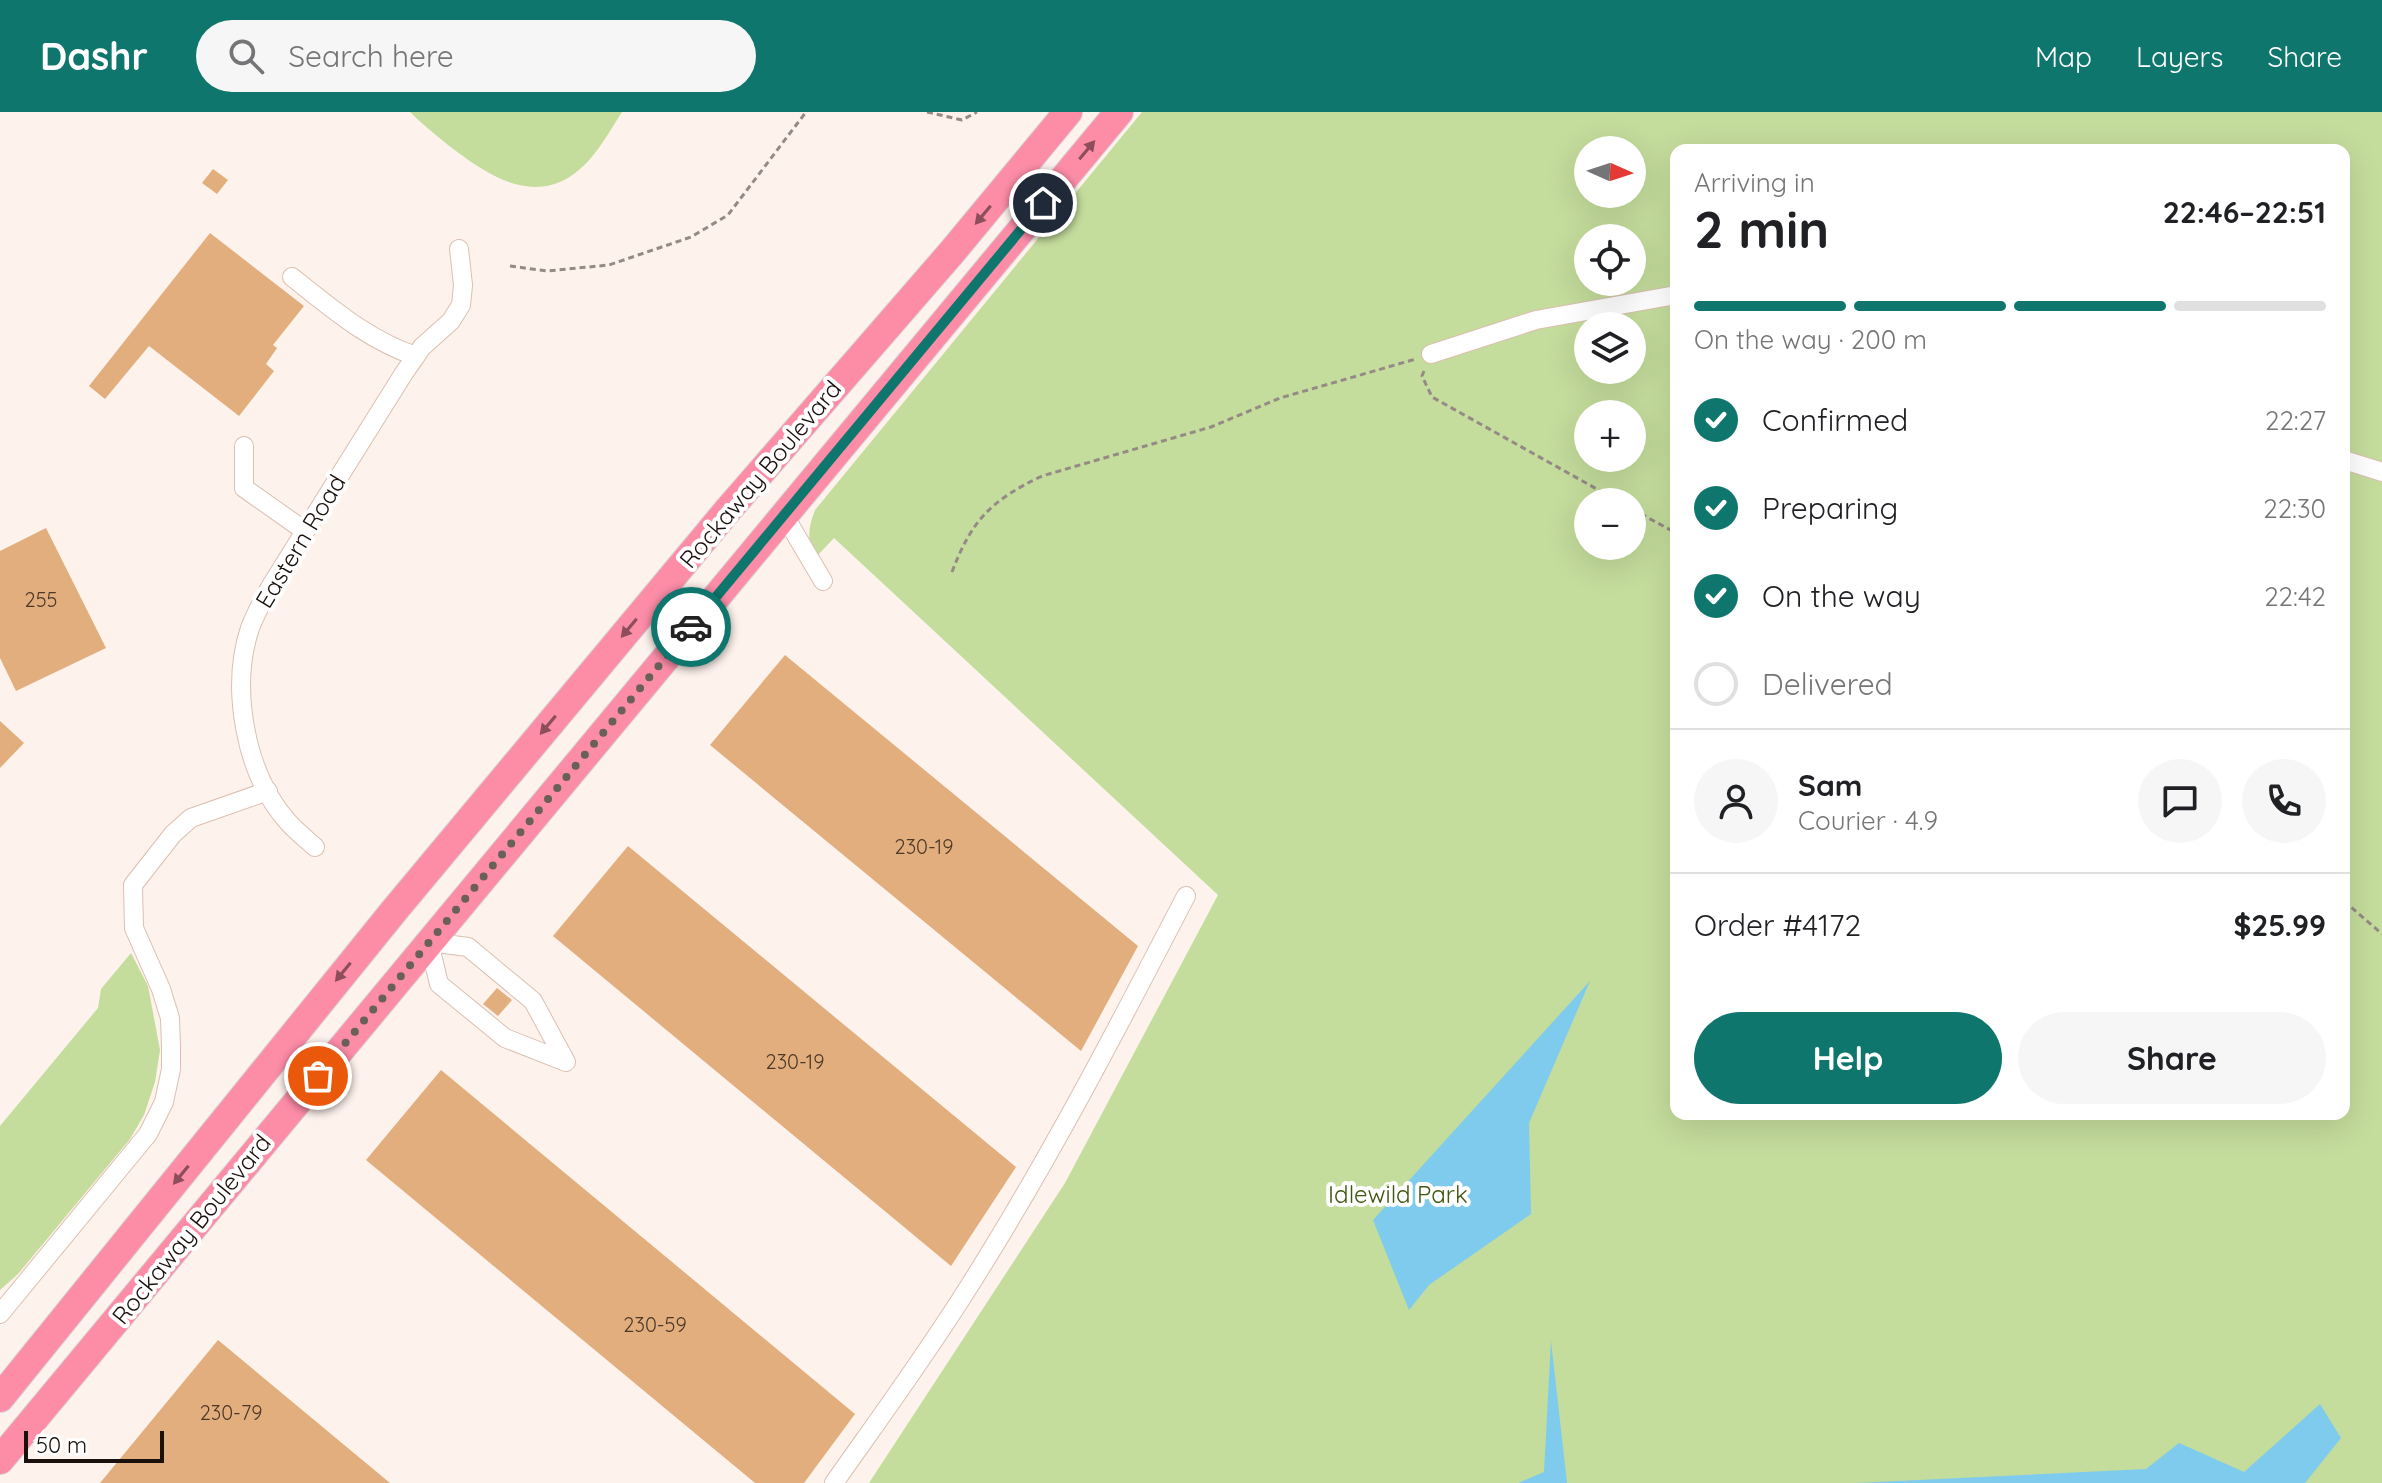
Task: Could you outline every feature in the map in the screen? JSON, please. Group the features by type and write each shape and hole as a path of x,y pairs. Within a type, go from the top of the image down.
{"highway":[{"name":"Rockaway Boulevard","path":"0,1398 403,900 738,498 1068,112"},
{"name":"Rockaway Boulevard","path":"0,1460 1119,112"}],"street":[{"name":"Eastern Road","path":"315,847 287,821 252,757 241,695 243,661 251,627 305,531 416,356 451,321 461,305 463,285 459,249"},
{"path":"292,277 367,332 392,347 416,356"},
{"path":"1431,354 1536,320 1670,296"},
{"path":"244,446 244,488 305,531"},
{"path":"2350,462 2382,472"},
{"path":"784,515 823,581"},
{"path":"0,1314 148,1134 164,1102 171,1069 170,1018 161,989 134,928 133,885 173,834 191,818 268,791"},
{"path":"834,1483 931,1345 1022,1199 1095,1071 1186,896"},
{"path":"429,942 468,947 533,1001 566,1062 505,1038 439,984 429,942"}],"path":[{"path":"510,266 547,271 609,265 691,237 728,215 806,112"},
{"path":"927,112 962,120 977,112"},
{"path":"1431,354 1422,376 1432,397 1595,488"},
{"path":"952,572 976,522 990,507 1042,476 1211,427 1280,398 1431,354"},
{"path":"1646,517 1670,530"},
{"path":"2350,906 2382,934"}],"green space":[{"path":"410,112 622,112 584,166 566,179 534,187 504,180 474,164"},
{"name":"Idlewild Park","path":"1142,112 2382,112 2382,1483 869,1483 1065,1183 1218,895 834,538 817,556 809,533 815,510"},
{"path":"131,953 148,986 160,1050 155,1082 144,1115 130,1139 18,1274 0,1290 0,1126 98,1008 101,989"}],"water":[{"path":"1590,981 1529,1123 1531,1214 1429,1285 1409,1310 1373,1220"},
{"path":"1551,1341 1567,1483 1518,1483 1544,1472"},
{"path":"2320,1404 2341,1438 2305,1483 1856,1483 2146,1469 2179,1443 2244,1472"}],"building":[{"path":"213,169 228,180 217,194 202,183"},
{"path":"210,233 304,306 273,345 277,348 266,364 274,371 239,416 149,346 105,399 89,386"},
{"path":"46,528 106,648 16,691 0,658 0,551"},
{"path":"785,655 1138,946 1081,1051 710,745"},
{"path":"0,721 24,743 0,768"},
{"path":"628,846 1016,1167 951,1266 553,936"},
{"path":"497,988 512,1000 498,1016 483,1004"},
{"path":"441,1070 855,1414 804,1483 755,1483 366,1160"},
{"path":"218,1340 390,1483 100,1483"}],"way so far":[{"path":"318,1076 691,627"}],"route":[{"path":"691,627 1043,203"}]}
